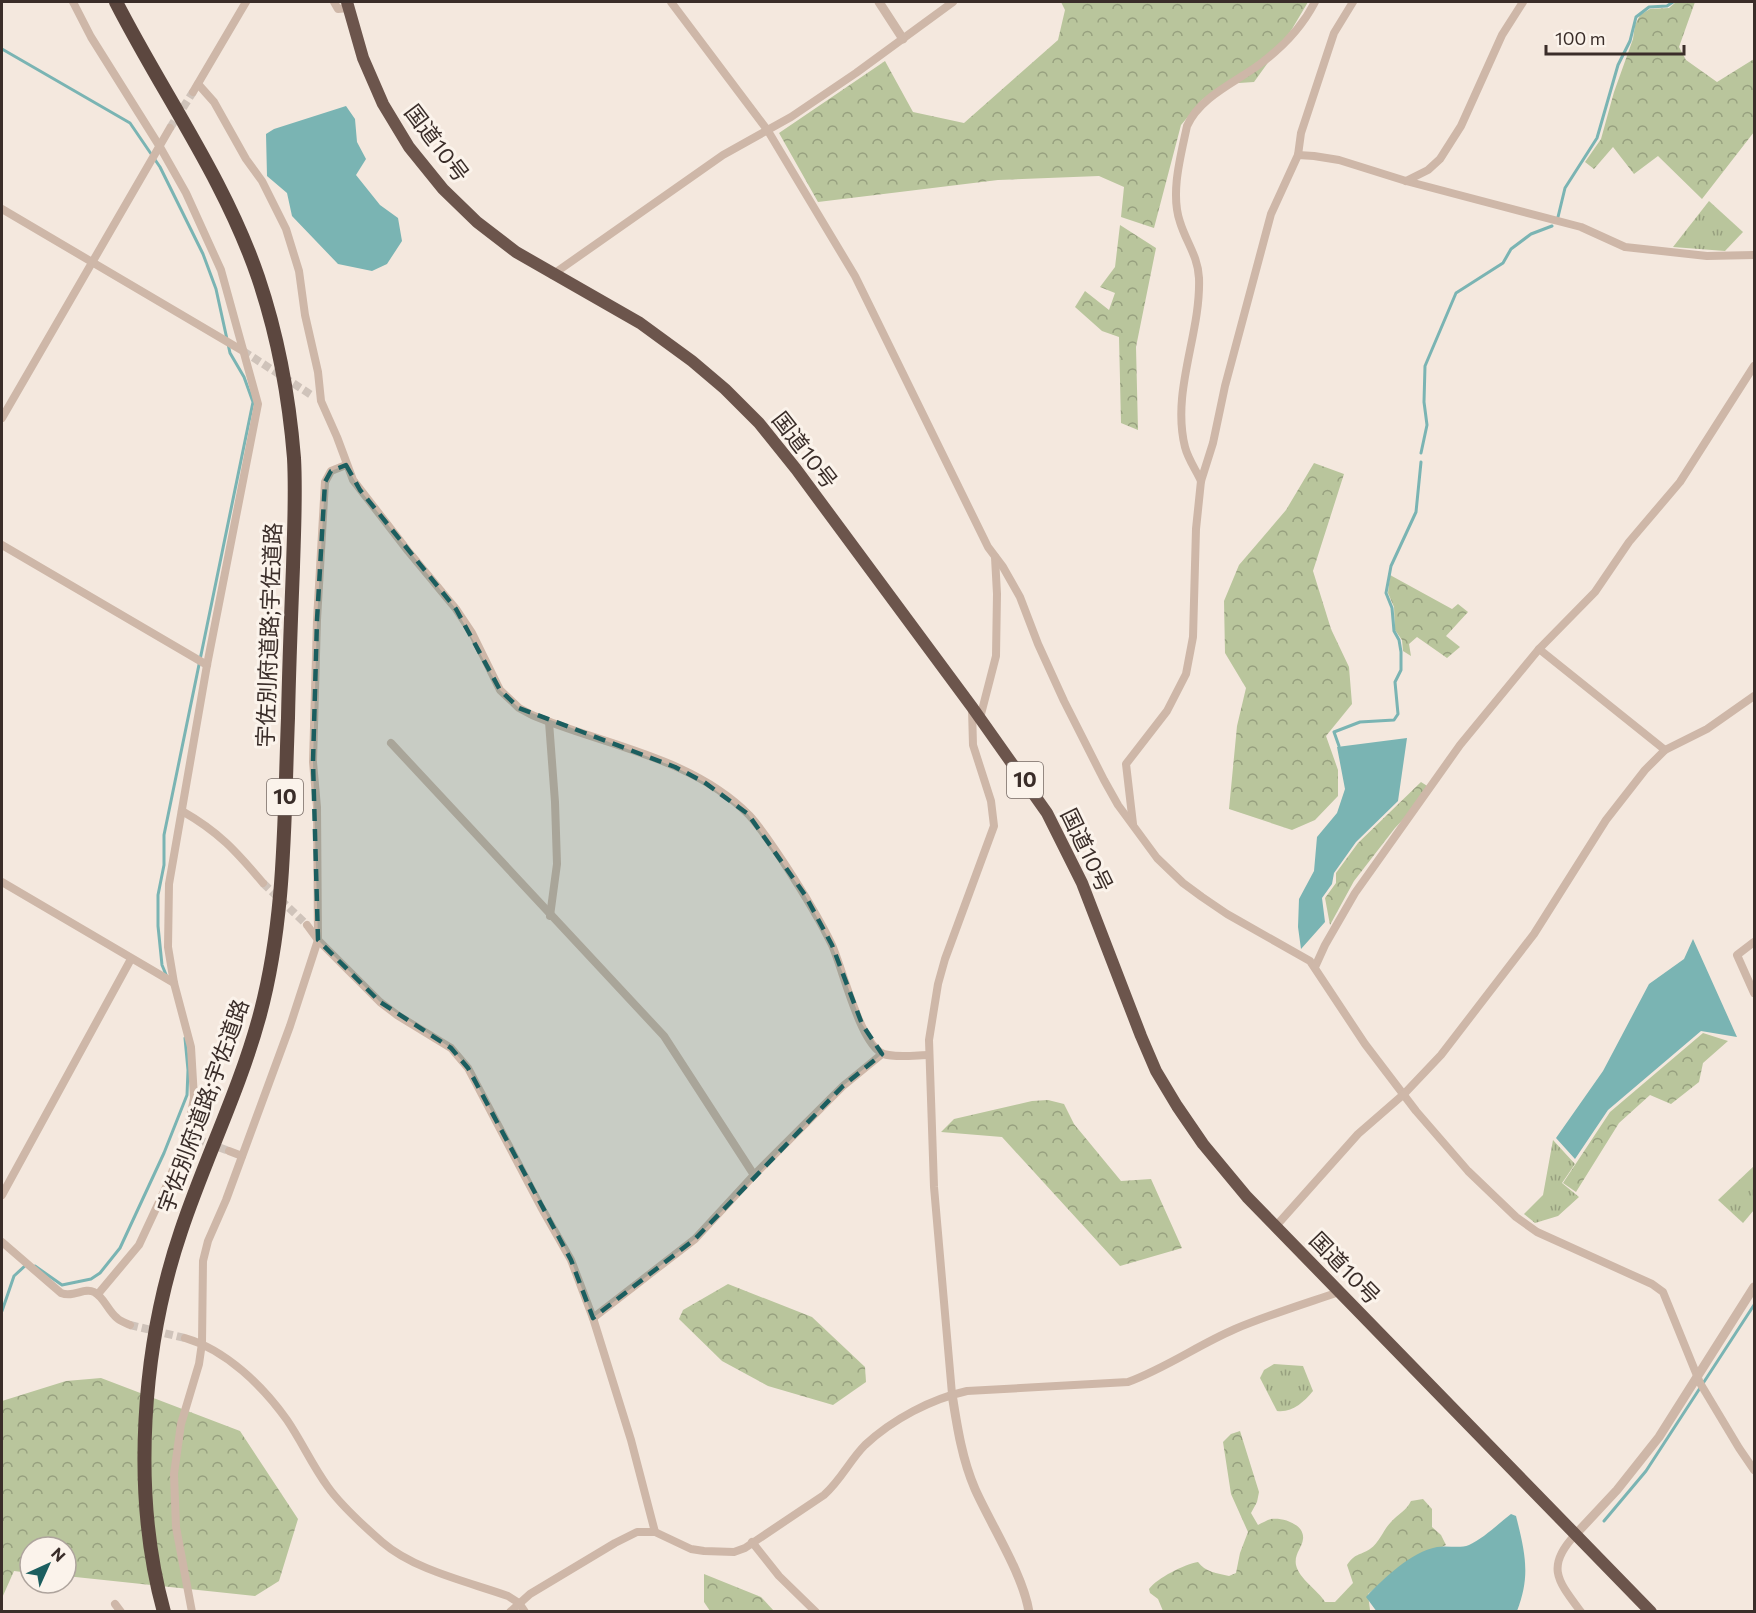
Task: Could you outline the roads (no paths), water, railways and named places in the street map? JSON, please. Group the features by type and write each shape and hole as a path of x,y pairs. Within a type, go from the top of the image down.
{"highway":[{"name":"宇佐別府道路;宇佐道路","path":"116,2 218,182 243,235 267,305 281,358 294,461 294,545 279,918 273,957 259,1018 234,1095 181,1231 164,1290 155,1334 146,1423 146,1485 151,1538 163,1607"},
{"name":"国道10号","path":"347,5 363,58 383,104 424,167 443,189 477,222 516,252 640,323 707,373 753,417 796,469 1035,795 1067,849 1141,1036 1166,1088 1215,1159 1247,1197 1651,1611"}],"street":[{"path":"73,2 91,38 160,147 186,193 220,270 258,398 258,410 207,665 169,884 168,947 174,983 188,1030 194,1063 194,1098 187,1134 167,1185 139,1245 98,1294"},
{"path":"246,2 195,88 213,102 246,159 262,181 286,229 299,271 305,315 318,372 317,399 337,437 346,465 360,490 456,609 472,633 501,690 519,708 549,722 647,755 675,767 704,782 748,814 805,895 832,945 862,1024 871,1042 882,1054"},
{"path":"334,2 338,9 347,5"},
{"path":"670,2 768,131 855,276 995,557 1020,597 1064,701 1099,770 1118,805 1157,858 1183,883 1227,914 1310,961 1365,1044 1416,1111 1468,1171 1516,1217 1537,1232 1652,1284 1663,1292 1701,1383 1739,1448 1755,1470"},
{"path":"879,2 903,39"},
{"path":"552,274 723,155 768,131 856,73 953,2"},
{"path":"1201,481 1186,450 1181,416 1185,379 1197,318 1199,287 1194,252 1179,221 1177,206 1177,186 1187,126 1191,118 1209,99 1265,61 1295,33 1315,2"},
{"path":"1132,824 1126,764 1167,711 1186,674 1193,637 1196,529 1201,481 1213,443 1228,370 1271,214 1298,155 1301,133 1334,33 1353,2"},
{"path":"1406,181 1428,170 1440,159 1461,126 1503,35 1523,2"},
{"path":"2,418 170,128"},
{"path":"1298,155 1339,160 1406,181 1581,227 1625,247 1707,256 1755,255"},
{"path":"2,208 243,351"},
{"path":"1315,967 1355,893 1460,745 1539,649 1595,592 1629,542 1680,482 1755,366"},
{"path":"192,1611 176,1527 174,1474 181,1424 199,1364 202,1343 203,1261 208,1241 226,1200 290,1026 318,940 317,807 313,762 317,620 325,482 332,471 346,465"},
{"path":"2,545 207,665"},
{"path":"980,718 996,656 995,557"},
{"path":"1539,649 1665,750"},
{"path":"1276,1226 1358,1134 1404,1094 1441,1055 1516,959 1629,788 1665,750 1707,729 1755,696"},
{"path":"972,707 973,745 995,818 945,959 932,1016 929,1055 934,1187 952,1394 960,1440 971,1479 1018,1578 1029,1611"},
{"path":"549,722 557,864 550,916"},
{"path":"391,743 664,1036 754,1175"},
{"path":"182,811 218,833 262,883"},
{"path":"2,882 174,983"},
{"path":"307,925 318,940 380,1002 397,1015 452,1048 468,1068 541,1207 572,1260 593,1318 631,1440 656,1532"},
{"path":"1755,942 1737,955 1755,993"},
{"path":"2,1195 131,959"},
{"path":"593,1318 694,1239 843,1086 882,1054 929,1055"},
{"path":"187,1134 197,1139"},
{"path":"229,1151 242,1156"},
{"path":"2,1242 61,1293 69,1296 86,1290 92,1291 98,1294 117,1318 130,1326"},
{"path":"1581,1611 1561,1586 1557,1575 1560,1553 1605,1504 1701,1383 1755,1287"},
{"path":"510,1611 530,1594 637,1532 656,1532 691,1549 734,1552 824,1495 834,1486 866,1445 889,1427 928,1404 952,1394 967,1391 1128,1382 1152,1373 1236,1328 1339,1292"},
{"path":"185,1338 202,1343 244,1373 273,1402 330,1490 384,1543 426,1567 508,1596 519,1603 525,1611"},
{"path":"752,1542 779,1576 816,1611"},
{"path":"115,1604 121,1611"}],"water":[{"path":"346,106 355,119 357,142 366,159 356,175 380,205 398,218 402,241 387,264 372,271 338,264 292,216 287,193 267,176 266,134 274,129"},
{"path":"1407,738 1398,801 1356,842 1334,873 1332,884 1322,898 1325,922 1301,949 1298,927 1299,899 1314,871 1317,837 1337,813 1345,789 1337,747"},
{"path":"1693,939 1737,1037 1701,1031 1608,1110 1575,1159 1556,1138 1603,1071 1649,984 1684,959"},
{"path":"1511,1514 1516,1516 1525,1564 1524,1586 1517,1611 1377,1612 1366,1597 1390,1574 1417,1554 1437,1547 1469,1545"}],"waterway":[{"path":"1558,217 1565,188 1597,138 1618,65 1630,41 1636,17 1649,7 1667,6 1673,2"},
{"path":"2,49 130,123 160,167 203,254 216,289 230,353 244,377 253,402 164,835 164,865 158,895 158,926 162,965 167,977"},
{"path":"1421,453 1427,425 1424,402 1425,366 1456,293 1503,263 1511,249 1531,234 1552,226"},
{"path":"1339,746 1334,732 1360,722 1394,720 1398,714 1395,682 1401,670 1401,652 1399,640 1394,631 1392,608 1386,593 1391,566 1416,512 1421,462"},
{"path":"35,1266 62,1285 91,1279 100,1273 120,1248 164,1153 187,1095 188,1070 185,1038"},
{"path":"2,1311 14,1276 27,1264"},
{"path":"1604,1521 1646,1471 1754,1305"}],"tunnel":[{"path":"170,128 193,92"},
{"path":"243,351 313,396"},
{"path":"263,883 307,925"},
{"path":"197,1139 229,1151"},
{"path":"130,1325 185,1338"}]}
